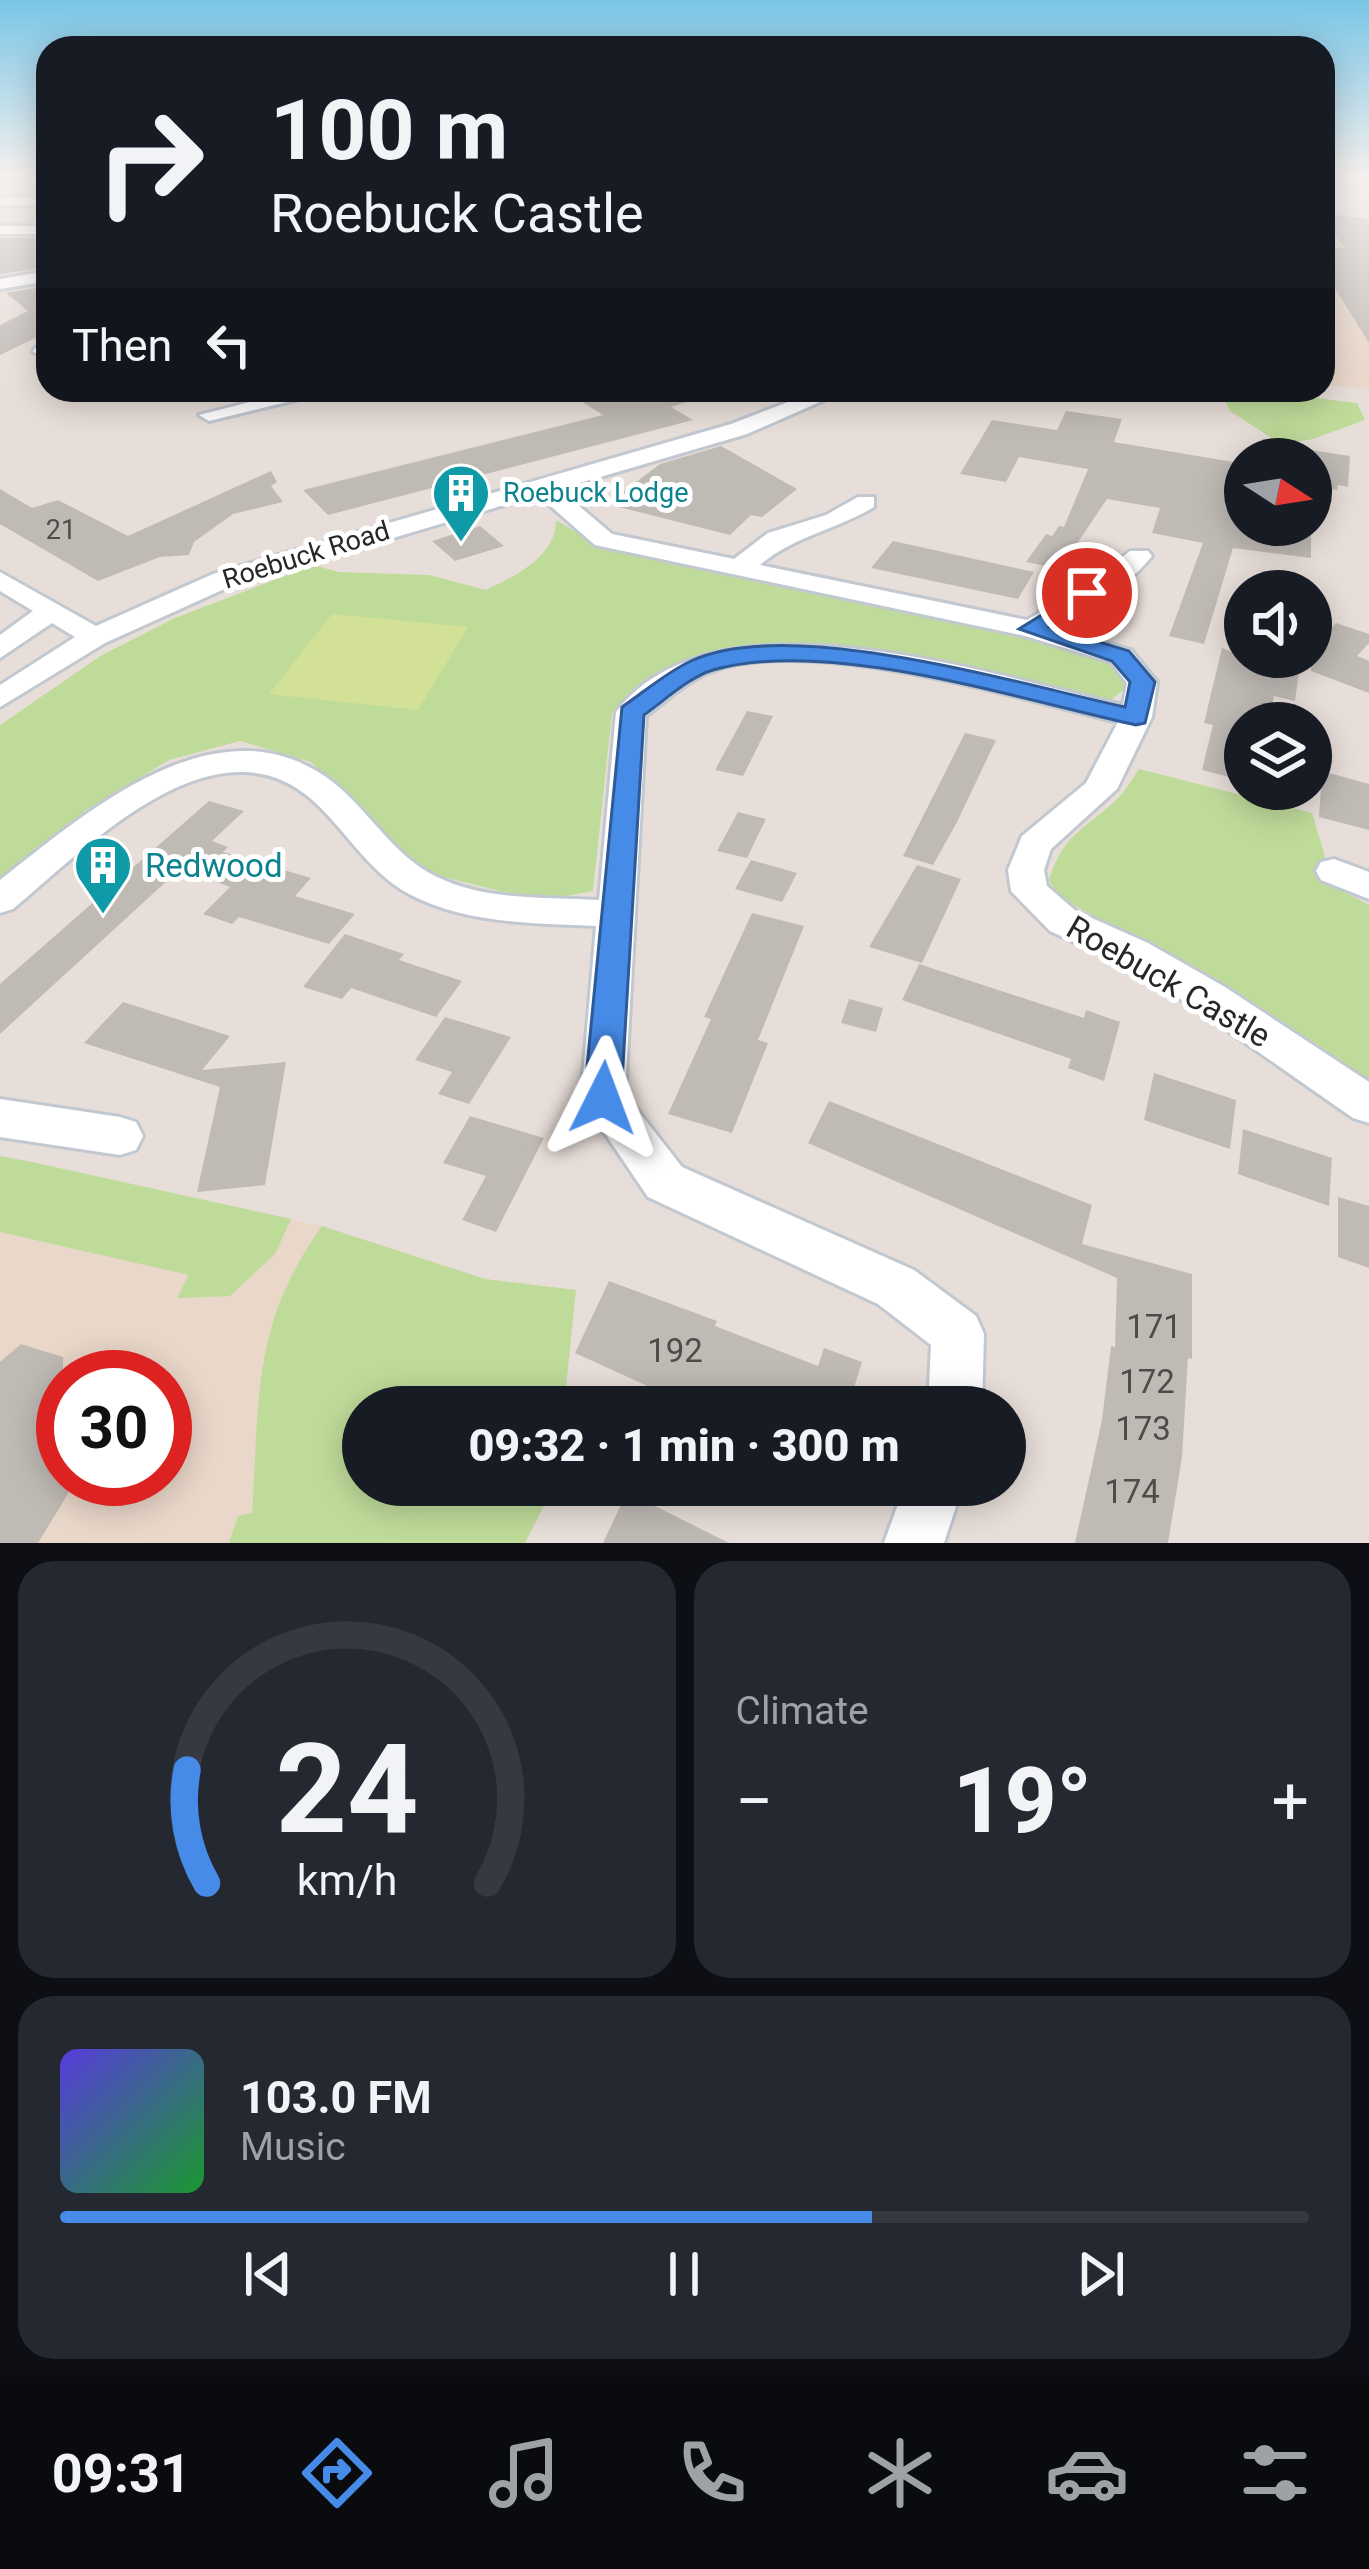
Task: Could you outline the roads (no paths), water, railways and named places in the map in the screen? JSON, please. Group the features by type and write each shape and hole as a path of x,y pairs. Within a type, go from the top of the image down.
{"street":[{"path":"0,284 36,278"},
{"path":"208,416 272,402"},
{"name":"Roebuck Road","path":"0,698 95,638 241,573 760,422 808,402"},
{"path":"541,486 604,540 1031,629 1120,656 1142,682 1136,717 855,657 777,651 700,665 632,712 613,914 603,1098 665,1182 896,1287 958,1334 956,1386"},
{"path":"741,567 777,538 835,520 866,502"},
{"path":"1031,629 1114,582 1139,556"},
{"path":"0,580 95,638"},
{"path":"0,649 49,612"},
{"name":"Roebuck Castle","path":"1136,717 1100,789 1035,844 1026,870 1030,891 1063,920 1134,953 1211,998 1369,1105"},
{"path":"0,900 132,798 180,772 231,760 290,769 305,778 421,885 472,904 613,914"},
{"path":"1334,871 1369,886"},
{"path":"0,1118 120,1136"},
{"path":"914,1543 927,1506"}],"place":[{"name":"Roebuck Lodge","path":"461,544"},
{"name":"Redwood","path":"103,916"}]}
